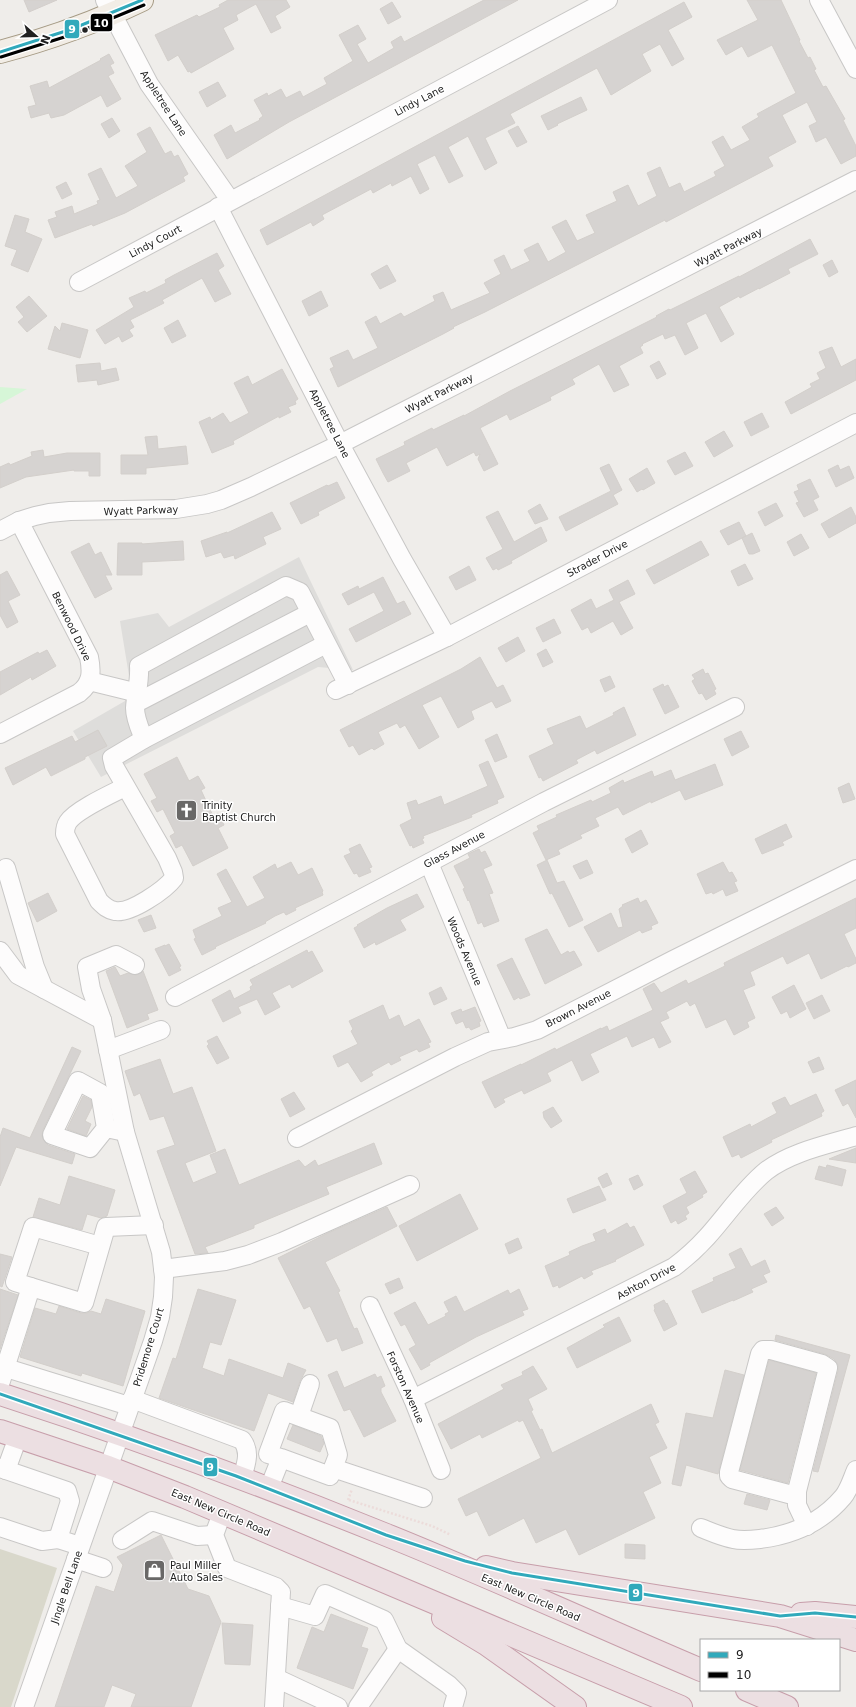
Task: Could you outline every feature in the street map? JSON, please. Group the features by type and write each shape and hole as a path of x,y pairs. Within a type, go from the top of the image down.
{"highway":[{"name":"East New Circle Road","path":"0,1394 119,1434 268,1488 386,1535 700,1670"},
{"name":"East New Circle Road","path":"9,1434 108,1467 222,1513 681,1707"},
{"path":"386,1535 465,1561 512,1573 780,1616 856,1640"},
{"path":"370,1575 486,1644 575,1707"},
{"path":"780,1616 815,1613 856,1617"},
{"path":"749,1691 787,1707"}],"main road":[{"path":"0,52 63,34 109,7 142,0"}],"street":[{"name":"Lindy Lane","path":"224,204 608,0"},
{"path":"819,0 856,69"},
{"name":"Appletree Lane","path":"109,7 149,84 224,204 340,444 402,559 447,637"},
{"name":"Wyatt Parkway","path":"0,531 19,521 35,516 70,511 176,509 207,504 252,487 340,444 856,180"},
{"name":"Lindy Court","path":"80,282 224,204"},
{"name":"Strader Drive","path":"326,644 342,688 447,637 856,423"},
{"name":"Benwood Drive","path":"19,521 88,657 92,675 89,681"},
{"path":"125,787 78,813 68,821 65,834 99,902 106,908 122,912 158,894 168,886 174,878 167,858 125,787 114,766 112,758 144,739 326,644 300,592 286,586 140,666 135,709 137,723 144,739"},
{"path":"0,734 79,694 86,688 89,681 137,698 310,613"},
{"name":"Glass Avenue","path":"175,996 544,802 735,707"},
{"name":"Woods Avenue","path":"429,863 502,1038"},
{"path":"6,868 35,967 44,989"},
{"name":"Brown Avenue","path":"297,1138 455,1057 488,1042 502,1038 514,1037 537,1030 673,960 856,869"},
{"path":"0,951 18,975 102,1020"},
{"name":"Pridemore Court","path":"108,1467 160,1317 163,1297 163,1269 161,1252 154,1225 125,1132 102,1020 91,989 87,967 116,955 135,964"},
{"path":"108,1050 161,1030"},
{"path":"106,1128 125,1132"},
{"name":"Ashton Drive","path":"412,1399 674,1267 687,1258 707,1238 737,1200 754,1181 767,1170 800,1153 856,1136"},
{"path":"163,1269 225,1261 248,1255 282,1242 410,1185"},
{"path":"100,1246 34,1227 15,1282 84,1303 106,1227 154,1225"},
{"path":"31,1287 2,1373 131,1403 242,1440 248,1451 242,1478"},
{"name":"Forston Avenue","path":"370,1306 412,1399 441,1470"},
{"path":"796,1496 732,1479 729,1476 758,1361 763,1350 771,1350 822,1364 828,1368 796,1496 796,1505 807,1526"},
{"path":"299,1416 310,1384"},
{"path":"284,1411 299,1416 330,1428 338,1455 330,1476 268,1454 284,1411"},
{"path":"9,1434 3,1469 67,1491 70,1500 58,1539"},
{"path":"268,1488 281,1458"},
{"name":"Jingle Bell Lane","path":"24,1707 108,1467"},
{"path":"333,1468 423,1498"},
{"path":"701,1528 734,1540 751,1540 774,1537 793,1532 807,1526 830,1510 843,1496 856,1470"},
{"path":"222,1513 214,1535 228,1568 276,1588 281,1592 274,1707"},
{"path":"122,1540 152,1521 197,1536 214,1535"},
{"path":"0,1527 42,1541 58,1539 103,1568"},
{"path":"280,1606 316,1616 325,1594 384,1620 398,1649 457,1692 453,1707"},
{"path":"358,1707 398,1649"},
{"path":"276,1678 338,1707"}],"path":[{"path":"341,1498 432,1526 451,1535"}],"shaded area":[{"path":"299,557 353,670 318,667 101,777 73,731 125,701 130,682 120,621 158,613 169,627"},
{"path":"0,1549 57,1568 11,1707 0,1707"}],"green space":[{"path":"0,387 27,389 0,404"}],"building":[{"path":"24,0 57,0 29,12"},
{"path":"228,0 286,0 290,7 275,16 281,28 271,33 256,4 236,15 238,20 223,28 234,49 191,73 190,71 188,72 178,55 168,61 155,35 197,15 199,17 220,7 219,5"},
{"path":"484,0 518,0 289,122 227,159 214,135 231,125 235,133 260,120 259,119 263,116 254,100 267,93 268,96 281,89 286,98 300,91 303,97 327,84 324,78 353,61 339,35 358,25 366,39 357,44 368,63 394,48 391,42 401,36 404,42"},
{"path":"747,0 781,0 800,40 799,41 808,58 810,57 816,69 814,70 823,87 826,86 845,119 843,120 856,146 856,156 841,164 826,137 816,142 809,126 817,122 807,102 782,115 796,142 768,157 773,166 666,222 665,220 338,387 330,369 334,367 330,358 348,350 353,360 378,348 365,322 376,316 380,324 401,313 404,317 435,301 433,296 443,292 451,310 490,293 484,283 501,274 494,260 504,255 511,270 530,261 524,250 538,243 548,262 566,252 552,227 566,220 577,241 595,233 586,215 617,201 613,192 628,185 638,206 657,196 647,173 660,167 669,188 680,183 684,192 716,176 714,172 725,166 712,142 723,136 731,150 750,140 742,127 759,117 757,114 796,93 772,45 748,57 742,46 726,55 717,40 758,20"},
{"path":"392,2 401,17 388,24 380,9"},
{"path":"684,2 692,17 668,30 684,59 672,66 660,44 642,54 651,71 611,95 597,68 510,114 515,123 485,138 497,163 485,170 468,136 448,147 463,176 449,183 435,155 417,164 429,189 420,194 411,176 392,186 391,183 373,193 371,189 322,215 324,219 313,226 311,222 267,245 260,230"},
{"path":"109,54 114,63 110,65 114,73 108,76 121,99 107,107 101,95 64,115 51,118 49,113 31,118 28,107 36,105 30,86 47,81 49,88 101,60 100,59"},
{"path":"218,82 226,96 207,107 199,92"},
{"path":"581,97 587,110 557,124 558,125 548,130 541,116"},
{"path":"112,118 120,131 109,138 101,124"},
{"path":"518,126 527,142 517,147 508,131"},
{"path":"150,127 165,154 171,151 174,157 178,155 188,174 183,177 185,181 125,213 93,226 92,224 55,238 48,220 57,217 55,212 72,206 74,214 98,204 97,201 100,200 88,174 101,168 116,198 138,186 125,166 147,152 137,134"},
{"path":"66,182 72,194 62,199 56,187"},
{"path":"15,215 29,219 25,232 42,239 28,272 11,265 17,250 5,246"},
{"path":"810,239 818,254 788,269 790,273 740,298 739,296 719,307 734,334 721,342 706,313 686,323 698,348 685,355 675,335 665,339 663,334 642,344 643,345 640,347 643,353 619,366 629,385 614,392 599,364 572,379 575,384 550,397 551,400 510,420 507,414 480,428 498,464 484,471 478,459 480,454 476,456 474,452 447,466 437,447 406,463 410,471 388,482 376,459 405,445 404,442 432,428 433,430 464,416 510,391 657,317 656,316 669,309 670,310 739,277"},
{"path":"217,253 224,266 218,270 231,294 215,302 202,278 162,300 164,303 130,320 134,327 129,330 133,336 122,342 119,336 105,344 96,330 134,307 129,298 145,291 146,293 166,283 165,280"},
{"path":"832,260 838,272 829,277 823,265"},
{"path":"387,265 396,281 380,289 371,274"},
{"path":"321,291 328,306 309,316 302,301"},
{"path":"29,296 47,316 27,332 18,322 24,317 16,307"},
{"path":"178,320 186,336 172,343 164,328"},
{"path":"62,323 88,330 80,358 48,349 55,326 60,331"},
{"path":"832,347 841,367 856,359 856,380 791,414 785,402 812,387 810,384 820,379 817,373 826,368 819,352"},
{"path":"659,361 666,374 657,379 650,366"},
{"path":"100,363 101,371 116,368 119,380 98,385 97,380 78,382 76,365"},
{"path":"282,369 298,399 295,401 296,404 288,407 291,412 279,418 279,416 233,441 234,444 212,453 199,422 210,417 211,420 223,413 230,423 249,413 234,383 248,376 252,385"},
{"path":"762,413 769,427 751,436 744,422"},
{"path":"724,431 733,446 714,457 705,442"},
{"path":"157,436 158,449 186,446 188,464 146,468 146,474 121,474 121,455 148,455 145,437"},
{"path":"43,450 44,457 67,453 100,453 100,476 89,476 89,471 74,470 26,477 0,488 0,467 9,463 10,465 32,456 31,452"},
{"path":"685,452 693,466 675,475 667,461"},
{"path":"609,464 622,490 613,495 618,504 566,531 559,517 611,491 600,468"},
{"path":"838,465 840,470 849,466 854,478 836,487 828,470"},
{"path":"647,468 655,483 637,492 629,479"},
{"path":"810,479 819,497 813,500 818,510 804,517 796,503 799,502 794,492 799,490 797,485"},
{"path":"337,482 345,498 318,512 319,515 301,524 290,503 327,485 328,486"},
{"path":"776,503 783,516 765,526 758,512"},
{"path":"540,504 548,519 535,524 528,511"},
{"path":"851,507 856,517 856,523 829,538 821,524"},
{"path":"498,511 514,542 541,527 547,541 511,561 512,563 498,570 497,568 493,570 486,558 503,549 486,517"},
{"path":"272,512 281,529 263,537 266,544 235,559 234,555 224,558 221,552 206,557 201,541 227,533"},
{"path":"739,522 746,536 728,545 720,531"},
{"path":"752,533 760,551 749,554 742,538"},
{"path":"801,534 809,548 794,556 787,542"},
{"path":"183,541 184,560 142,562 142,575 117,575 118,543 142,544"},
{"path":"701,541 709,555 654,584 646,570"},
{"path":"89,543 95,555 101,552 112,575 105,575 112,589 95,598 71,552"},
{"path":"745,564 753,579 738,586 731,571"},
{"path":"469,566 476,580 456,590 449,577"},
{"path":"7,571 20,595 8,601 18,622 7,628 0,615 0,575"},
{"path":"383,577 397,604 404,601 411,614 356,642 349,629 384,611 374,592 348,605 342,594 358,586 359,589"},
{"path":"628,580 635,594 619,602 633,628 621,635 613,621 591,633 588,627 582,630 571,610 591,599 596,609 614,600 609,590"},
{"path":"554,619 561,633 543,642 536,628"},
{"path":"518,637 525,651 506,662 498,648"},
{"path":"546,649 553,662 543,667 537,654"},
{"path":"47,650 56,666 32,680 31,677 0,695 0,672 38,652 39,654"},
{"path":"480,657 497,688 503,685 511,701 496,708 492,701 471,711 474,719 458,728 441,696 422,705 439,737 419,749 405,725 400,728 397,723 378,732 384,744 374,750 372,748 359,755 353,745 349,747 340,730 461,669"},
{"path":"703,669 705,674 708,673 716,689 714,690 716,694 706,700 702,693 699,694 692,681 695,679 692,675"},
{"path":"610,676 615,687 605,692 600,680"},
{"path":"663,684 664,687 668,685 679,707 665,714 653,689"},
{"path":"624,707 636,735 597,754 595,750 576,760 578,763 543,781 541,777 539,778 529,756 554,744 547,729 580,716 586,729 614,715 613,713"},
{"path":"98,730 107,746 51,776 46,767 13,785 5,768 72,736 75,742"},
{"path":"741,731 749,747 732,756 724,739"},
{"path":"497,734 507,757 495,762 485,740"},
{"name":"Trinity Baptist Church","path":"177,757 189,781 198,776 205,788 201,790 213,816 218,813 224,825 218,828 228,848 193,866 182,845 176,848 170,836 175,833 163,809 157,812 151,801 157,798 144,774"},
{"path":"488,761 504,797 497,800 498,803 471,815 472,817 423,836 424,838 422,839 424,843 413,848 412,845 410,846 400,825 412,819 407,803 416,800 418,805 441,796 444,805 488,786 479,765"},
{"path":"715,764 723,785 685,800 680,790 651,803 651,801 623,815 618,807 595,818 599,826 580,835 582,838 558,850 560,854 546,860 533,833 539,830 537,826 557,817 556,815 591,800 592,802 611,793 609,788 623,780 624,783 652,771 654,777 671,770 675,780"},
{"path":"849,783 855,799 843,803 838,788"},
{"path":"786,824 792,837 782,842 784,845 762,854 755,839"},
{"path":"641,830 648,844 632,853 625,839"},
{"path":"360,844 372,867 369,868 371,872 359,877 357,873 354,874 344,856 351,853 349,849"},
{"path":"479,849 481,853 485,851 492,865 483,869 493,893 489,894 499,921 484,927 482,922 478,924 463,889 465,888 454,866 470,858 468,854"},
{"path":"547,860 557,883 564,881 583,920 569,927 552,893 550,894 537,865"},
{"path":"587,860 593,873 580,879 573,866"},
{"path":"291,862 298,875 312,868 323,891 323,895 295,908 296,910 286,915 284,912 275,916 265,922 266,923 215,947 216,948 202,955 194,939 196,938 193,930 222,916 218,908 232,902 217,874 226,869 247,907 265,898 253,877 275,864 277,869"},
{"path":"723,862 729,873 732,872 737,881 734,882 738,891 726,896 723,889 713,894 712,892 706,894 697,874"},
{"path":"48,893 57,911 37,922 28,903"},
{"path":"417,894 424,907 400,920 406,930 376,945 375,942 364,948 354,928 387,908"},
{"path":"638,898 640,903 646,900 658,923 651,926 652,929 642,933 640,930 598,952 584,927 611,913 618,928 623,927 619,909 623,906 622,905"},
{"path":"856,898 856,928 844,934 856,959 856,963 821,979 809,953 787,964 783,956 750,972 755,985 743,990 755,1018 747,1022 749,1027 734,1035 726,1019 706,1028 695,1003 690,1006 687,1001 666,1012 669,1018 660,1022 671,1042 659,1048 654,1037 632,1047 627,1036 590,1054 599,1072 582,1081 572,1060 547,1073 551,1081 524,1094 522,1090 503,1099 505,1102 495,1108 482,1082 555,1048 556,1050 601,1028 607,1026 609,1031 653,1010 643,989 654,983 661,993 686,980 688,984 725,966 724,963"},
{"path":"151,915 156,928 144,932 138,920"},
{"path":"547,929 561,955 568,951 569,953 574,951 582,965 545,984 525,939"},
{"path":"169,944 181,966 179,967 181,970 169,976 155,949"},
{"path":"307,950 308,953 312,951 323,971 292,988 290,984 272,993 280,1007 265,1015 257,999 238,1007 241,1013 223,1022 212,1000 230,990 234,999 251,990 250,987 253,985 250,980"},
{"path":"512,958 530,995 520,999 519,997 514,1000 497,965"},
{"path":"115,967 120,976 128,973 136,975 143,971 158,1010 147,1014 149,1019 127,1028 106,971"},
{"path":"794,985 806,1009 790,1018 787,1011 781,1014 772,997"},
{"path":"441,987 447,999 434,1005 429,993"},
{"path":"822,995 830,1011 814,1019 806,1003"},
{"path":"383,1005 389,1020 399,1015 404,1027 419,1019 431,1042 428,1043 430,1047 419,1052 417,1049 399,1057 401,1060 391,1065 389,1062 371,1072 373,1075 361,1082 348,1062 338,1067 333,1056 358,1044 351,1031 353,1029 349,1021"},
{"path":"475,1007 481,1021 479,1022 480,1026 471,1030 469,1027 466,1028 463,1021 456,1024 451,1013 461,1009 462,1012"},
{"path":"217,1036 229,1058 217,1064 207,1046 209,1044 207,1041"},
{"path":"72,1047 81,1051 43,1130 42,1136 48,1145 75,1154 72,1164 16,1147 0,1186 0,1137 3,1128 30,1138"},
{"path":"819,1057 824,1069 813,1073 808,1062"},
{"path":"160,1059 173,1094 192,1087 216,1151 185,1163 193,1183 217,1173 210,1155 225,1149 239,1185 299,1160 305,1167 315,1160 318,1166 374,1143 382,1164 326,1187 329,1194 254,1225 254,1228 205,1247 208,1253 195,1254 157,1151 175,1145 164,1116 150,1120 140,1093 134,1096 125,1071"},
{"path":"856,1080 856,1118 848,1103 843,1106 835,1090"},
{"path":"294,1092 305,1109 290,1117 281,1099"},
{"path":"816,1094 824,1111 821,1113 822,1116 771,1140 772,1142 741,1158 739,1154 732,1157 723,1137 750,1124 751,1127 777,1113 772,1103 785,1097 790,1106"},
{"path":"83,1096 91,1100 92,1107 85,1121 91,1124 86,1136 67,1129"},
{"path":"553,1107 562,1121 551,1128 544,1118 543,1112"},
{"path":"856,1148 856,1163 829,1159"},
{"path":"827,1165 846,1170 842,1186 815,1179 819,1166 826,1168"},
{"path":"695,1171 707,1192 702,1195 703,1197 686,1207 689,1213 685,1216 687,1219 678,1224 676,1220 671,1223 663,1206 687,1193 680,1179"},
{"path":"607,1173 612,1184 603,1188 598,1178"},
{"path":"638,1175 643,1185 634,1190 629,1179"},
{"path":"69,1176 115,1190 107,1216 101,1218 87,1214 82,1230 33,1217 39,1198 60,1205"},
{"path":"599,1186 606,1200 573,1213 567,1199"},
{"path":"460,1194 478,1229 417,1261 399,1226"},
{"path":"387,1207 397,1226 325,1262 340,1291 338,1292 354,1329 357,1328 363,1343 342,1351 337,1338 327,1342 310,1306 304,1309 278,1258 328,1233"},
{"path":"776,1207 784,1218 772,1226 764,1214"},
{"path":"627,1223 630,1228 634,1226 644,1245 615,1260 616,1261 591,1271 593,1274 584,1279 582,1276 559,1288 558,1285 553,1287 545,1266 570,1255 569,1252 596,1241 593,1234 605,1229 607,1234"},
{"path":"518,1238 522,1248 509,1254 505,1244"},
{"path":"741,1248 751,1267 765,1260 770,1272 763,1275 767,1282 751,1289 753,1292 702,1313 692,1291 714,1281 713,1278 736,1268 729,1254"},
{"path":"0,1254 12,1257 2,1287 0,1286"},
{"path":"399,1278 403,1288 390,1294 385,1284"},
{"path":"0,1289 18,1295 0,1349"},
{"path":"198,1289 236,1300 221,1345 210,1342 202,1368 224,1376 229,1359 283,1378 288,1363 306,1370 300,1381 293,1402 268,1393 254,1431 159,1398 173,1358 176,1359"},
{"path":"519,1289 528,1309 522,1311 524,1315 476,1337 429,1363 430,1365 421,1370 409,1349 416,1345 405,1324 401,1326 394,1313 415,1302 428,1325 446,1316 445,1314 449,1312 444,1302 456,1296 464,1312 508,1290 510,1294"},
{"path":"106,1299 145,1311 123,1386 82,1373 81,1376 20,1357 35,1308 56,1314 59,1306 81,1313 91,1311 101,1314"},
{"path":"664,1300 666,1304 667,1303 677,1324 664,1331 654,1310 654,1305"},
{"path":"619,1317 631,1341 577,1368 567,1348 605,1327 603,1325"},
{"path":"776,1335 850,1355 818,1472 813,1471 838,1371 838,1365 834,1359 825,1354 775,1340"},
{"path":"769,1360 816,1373 788,1483 740,1470"},
{"path":"533,1366 547,1389 528,1399 533,1410 531,1411 540,1430 542,1429 552,1453 651,1404 659,1422 655,1424 667,1448 649,1457 661,1483 643,1492 655,1518 579,1555 566,1529 536,1543 524,1518 489,1536 477,1511 466,1516 458,1499 541,1458 523,1420 519,1422 518,1420 482,1438 480,1434 451,1449 438,1424 504,1389 501,1385 523,1375 522,1372"},
{"path":"725,1370 744,1375 718,1474 686,1465 681,1486 672,1484 686,1413 713,1418"},
{"path":"337,1371 344,1388 375,1374 377,1378 381,1376 385,1386 381,1388 381,1392 396,1421 364,1437 350,1409 344,1411 328,1375"},
{"path":"293,1425 321,1436 324,1443 320,1452 287,1439"},
{"path":"747,1494 770,1500 767,1510 744,1504"},
{"path":"161,1535 188,1589 209,1596 221,1622 191,1707 131,1707 136,1694 112,1685 104,1707 55,1707 96,1586 114,1592 123,1565 117,1557"},
{"path":"625,1544 645,1545 645,1559 625,1558"},
{"path":"331,1614 368,1628 361,1647 368,1649 353,1689 297,1668 312,1627 324,1632"},
{"path":"222,1623 253,1625 250,1665 225,1664"}],"transit line":[{"name":"9","path":"0,52 72,29 142,0"},
{"name":"10","path":"1,57 74,34 144,5"},
{"name":"9","path":"0,1394 236,1476 386,1535 465,1561 512,1573 780,1616 815,1613 856,1617"}],"place":[{"name":"Trinity Baptist Church","path":"187,811"},
{"name":"Paul Miller Auto Sales","path":"155,1571"}]}
